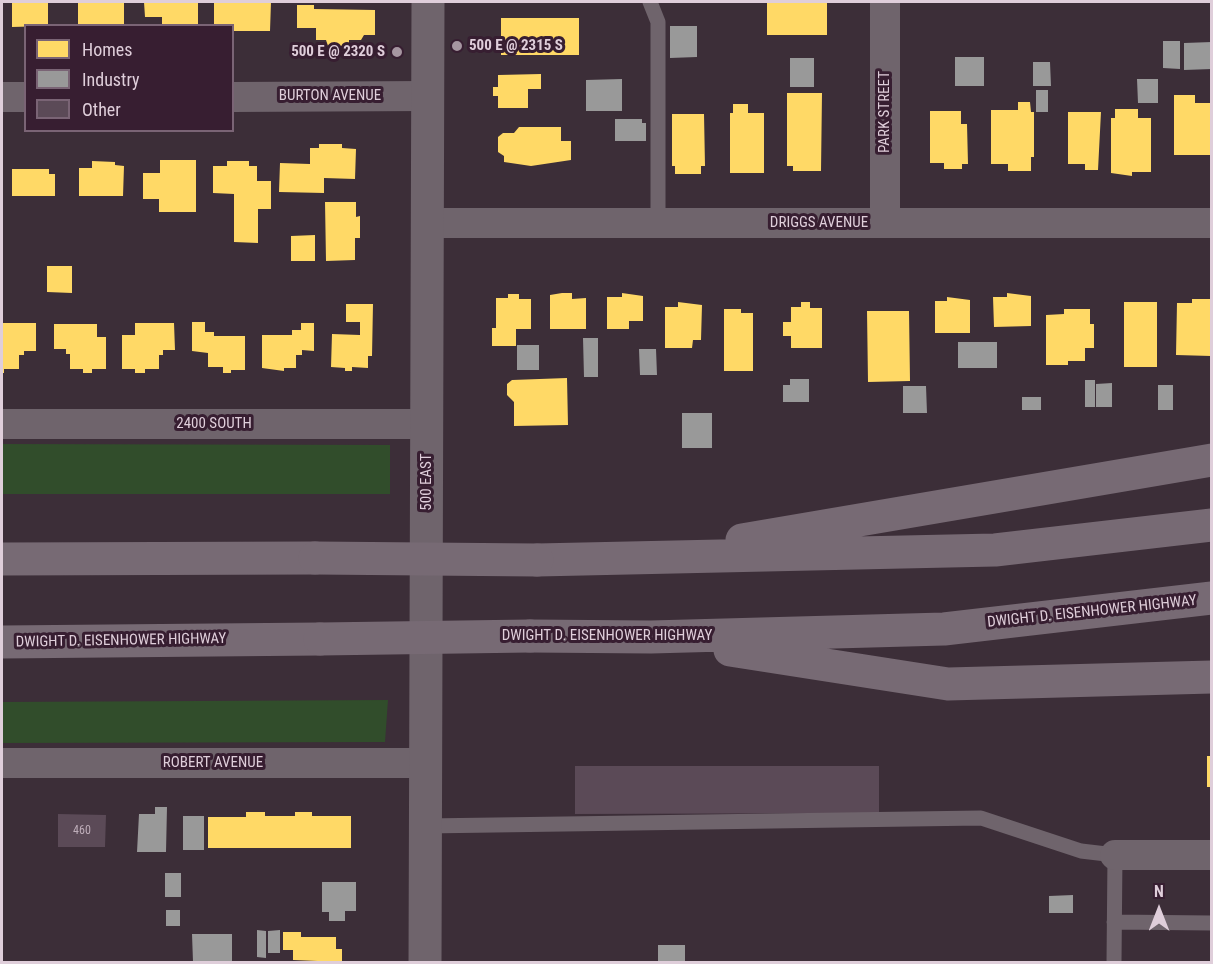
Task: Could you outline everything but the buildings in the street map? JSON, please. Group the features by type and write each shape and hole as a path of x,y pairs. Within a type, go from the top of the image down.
{"highway":[{"path":"628,560 1212,460"},
{"path":"2,559 628,560 995,550 1212,525"},
{"name":"DWIGHT D. EISENHOWER HIGHWAY","path":"2,642 530,636 651,637 944,629 1212,598"},
{"path":"651,637 948,684 1212,677"}],"street":[{"name":"500 EAST","path":"425,963 428,2"},
{"name":"PARK STREET","path":"885,2 885,223"},
{"name":"BURTON AVENUE","path":"234,97 427,96"},
{"path":"2,97 24,97"},
{"name":"DRIGGS AVENUE","path":"427,223 1212,223"},
{"name":"2400 SOUTH","path":"2,424 427,424"},
{"name":"ROBERT AVENUE","path":"2,764 425,763"},
{"path":"1115,855 1212,855"}],"lane":[{"path":"650,2 658,22 658,223"},
{"path":"425,826 981,818 1081,851 1115,855 1114,963"},
{"path":"1114,922 1212,923"}],"green space":[{"path":"2,444 390,445 390,494 2,494"},
{"path":"388,700 385,742 2,743 2,702"}],"place":[{"name":"500 E @ 2315 S","path":"457,46"},
{"name":"500 E @ 2320 S","path":"397,52"}]}
